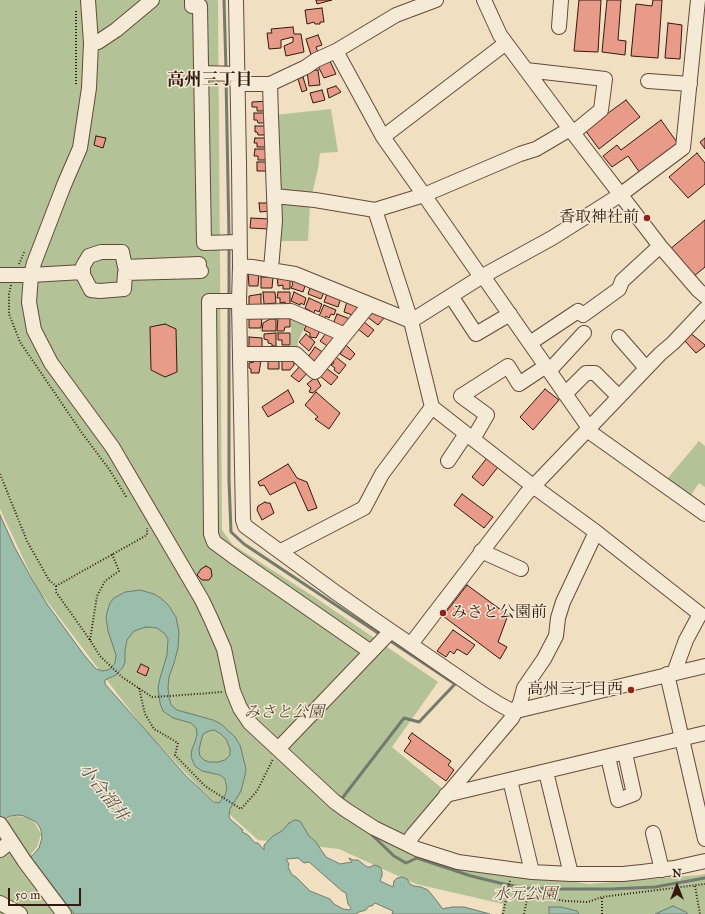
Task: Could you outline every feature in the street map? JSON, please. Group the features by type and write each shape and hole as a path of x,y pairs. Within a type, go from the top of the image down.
{"street":[{"path":"90,43 98,42 116,30 152,0"},
{"path":"192,0 192,6 200,6 204,242 239,242"},
{"path":"236,0 243,520 246,526 335,592 510,710 516,711 705,666"},
{"path":"200,73 270,84 336,51 396,15 436,0"},
{"path":"484,0 500,35 571,131 660,246 705,296"},
{"path":"559,27 562,0"},
{"path":"411,321 482,276 552,238 620,195 683,148 698,0"},
{"path":"82,3 90,43 89,88 80,148 55,207 31,275 29,302 34,330 52,363 113,448 202,600 224,650 233,691 240,708 250,723 335,802 346,810 374,828 417,849 458,862 532,872 623,874 662,870 705,861"},
{"path":"383,137 506,43"},
{"path":"336,51 383,137 510,314 588,429 705,514"},
{"path":"274,196 315,200 375,210 424,195 520,154 536,149 571,131 601,110 605,79 526,70"},
{"path":"648,81 690,84"},
{"path":"270,84 275,221 271,269"},
{"path":"375,210 411,321 432,407 533,486 702,609 671,674 682,739 705,839"},
{"path":"530,343 578,311 583,315 619,289 622,282 660,246"},
{"path":"101,252 122,252 125,267 200,267 125,273 124,289 100,291 91,290 83,275 83,272 89,256 101,252"},
{"path":"240,266 252,266 295,274 411,321"},
{"path":"7,274 31,275 83,272"},
{"path":"451,296 476,334 510,314"},
{"path":"344,335 291,311 239,307 209,301 211,534 214,542 237,559 371,652"},
{"path":"240,354 296,354 315,372 369,305"},
{"path":"411,644 533,486 705,309"},
{"path":"448,461 487,414 461,396 508,366 519,384 547,368 584,333"},
{"path":"619,337 646,368"},
{"path":"565,394 586,373 594,373 619,397"},
{"path":"281,552 364,508 382,474 432,407"},
{"path":"407,844 446,795 512,718 520,703 524,688 544,659 556,636 558,618 563,602 596,532"},
{"path":"481,552 520,569"},
{"path":"278,750 391,631"},
{"path":"446,795 705,733"},
{"path":"608,757 618,800 634,794 625,753"},
{"path":"546,772 571,874"},
{"path":"510,780 532,872"},
{"path":"0,824 25,862 64,914"},
{"path":"653,833 662,870"},
{"path":"0,850 11,841"},
{"path":"0,903 20,914"}],"path":[{"path":"76,90 82,3"},
{"path":"27,246 7,274 9,314 20,342 82,433 109,469 130,502"},
{"path":"0,474 27,541 49,580 56,586 56,592 100,656 122,677 152,697 222,692 236,697"},
{"path":"56,586 147,535 147,527"},
{"path":"90,640 97,596 105,581 118,571 112,554"},
{"path":"139,688 145,714 154,729 178,743 175,755 205,786 241,809 257,791 278,750"},
{"path":"503,914 512,870"},
{"path":"524,914 528,895 566,901 588,902 602,897 705,884"},
{"path":"694,886 700,914"},
{"path":"602,897 602,914"}],"green space":[{"name":"みさと公園","path":"0,0 218,0 222,530 233,545 316,598 438,682 392,747 444,790 403,840 509,872 589,884 705,874 705,914 501,914 503,904 416,884 339,849 258,840 200,788 149,734 125,704 37,588 0,509"},
{"path":"331,109 338,152 320,153 310,203 308,241 278,241 274,115"},
{"path":"291,315 307,321 298,341 297,352 291,352"},
{"path":"699,441 705,446 705,487 699,483 689,498 667,479"},
{"path":"0,812 6,820 14,816 26,817 35,823 41,834 37,847 31,854 75,914 0,914"}],"water":[{"name":"小合溜井","path":"0,515 15,548 47,604 96,669 103,671 110,669 115,663 116,655 108,631 106,617 110,603 114,598 125,592 140,590 154,594 169,606 176,617 179,632 178,648 169,677 168,688 171,705 177,710 213,720 221,724 235,737 240,745 246,769 241,791 230,809 229,816 230,819 243,830 242,832 248,835 255,843 258,843 264,850 264,845 273,836 282,831 289,823 295,820 300,821 309,836 315,841 326,857 340,864 352,862 349,858 358,860 367,867 374,865 378,866 381,868 382,872 380,881 393,887 394,881 397,878 402,877 407,879 410,884 428,890 444,909 464,907 490,914 392,914 393,911 375,903 372,906 369,906 366,910 356,914 74,914 31,857 39,848 42,838 41,830 36,822 24,816 18,815 2,820 0,817","holes":["146,627 157,628 165,634 168,639 167,655 158,688 160,703 163,711 173,718 191,723 196,728 197,734 191,757 195,766 202,771 220,775 225,779 227,789 225,795 219,803 214,802 186,776 105,684 105,680 116,675 123,667 125,662 127,640 134,631","214,730 226,739 230,749 230,755 225,760 209,762 200,756 199,750 203,734","298,858 304,863 309,862 346,893 348,904 351,908 350,910 343,909 334,904 330,899 310,891 292,875 286,859"]},
{"path":"673,906 688,914 655,914"},
{"path":"549,907 561,907 577,911 579,914 549,914"}],"building":[{"path":"316,0 332,0 317,4"},
{"path":"579,0 601,0 598,52 574,51"},
{"path":"607,0 621,0 618,40 626,41 625,55 602,52"},
{"path":"653,0 662,0 658,58 631,56 636,4 652,6"},
{"path":"322,8 324,22 320,22 320,24 315,24 314,22 307,24 305,10"},
{"path":"668,23 682,25 680,59 665,58"},
{"path":"293,27 294,34 301,34 304,52 286,56 284,46 293,42 293,37 281,40 281,48 269,49 267,33 272,33 271,29"},
{"path":"318,35 322,45 316,47 319,55 312,58 306,39"},
{"path":"329,59 336,74 324,78 317,64"},
{"path":"318,70 320,85 309,86 307,71"},
{"path":"303,77 307,90 302,92 298,79"},
{"path":"336,86 341,92 329,98 327,89"},
{"path":"322,90 325,100 313,103 310,93"},
{"path":"626,100 640,117 599,149 585,130"},
{"path":"268,101 268,111 257,111 257,107 252,107 252,102"},
{"path":"254,113 267,113 268,123 258,123 257,120 254,120"},
{"path":"661,120 679,145 640,173 628,156 612,167 603,156 617,145 621,150"},
{"path":"255,126 267,126 268,135 258,135 257,132 255,132"},
{"path":"96,136 106,138 103,148 94,145"},
{"path":"255,138 268,138 269,147 257,147 257,143 254,143"},
{"path":"705,138 705,149 700,142"},
{"path":"255,149 268,149 269,160 258,160 258,156 254,156"},
{"path":"697,153 705,163 705,184 688,198 669,177"},
{"path":"257,162 269,162 269,171 257,171"},
{"path":"259,203 270,203 270,211 260,212"},
{"path":"251,218 269,219 269,229 250,228"},
{"path":"705,220 705,267 694,276 669,250"},
{"path":"248,272 259,272 258,286 249,286"},
{"path":"277,276 290,277 290,289 283,289 283,285 278,286"},
{"path":"261,277 273,277 272,288 261,288"},
{"path":"293,278 306,283 303,292 291,288"},
{"path":"311,285 325,290 321,299 308,294"},
{"path":"328,291 341,298 338,307 324,302"},
{"path":"263,292 275,292 276,303 264,304"},
{"path":"278,292 290,292 290,304 285,304 285,302 280,303 280,298 277,298"},
{"path":"294,292 306,298 304,305 291,301"},
{"path":"261,294 261,306 249,306 249,296"},
{"path":"309,298 322,304 319,312 315,310 314,313 305,308"},
{"path":"347,301 360,305 355,316 344,312"},
{"path":"324,305 336,310 334,315 331,314 329,318 326,316 325,318 319,316"},
{"path":"372,310 384,318 378,325 366,316"},
{"path":"337,314 350,319 345,329 333,324"},
{"path":"249,317 262,317 261,328 249,328"},
{"path":"290,317 290,327 285,327 284,331 277,331 278,318"},
{"path":"270,319 276,319 276,331 262,331 263,323"},
{"path":"364,322 374,330 368,337 358,329"},
{"path":"165,324 176,329 177,372 165,377 151,370 150,327"},
{"path":"307,324 321,329 316,338 310,337 310,333 304,330"},
{"path":"327,332 338,338 330,348 320,341"},
{"path":"689,332 705,345 696,353 683,339"},
{"path":"276,333 276,346 272,346 272,344 268,343 268,340 264,339 264,334"},
{"path":"278,333 290,333 290,345 282,345 282,340 278,340"},
{"path":"306,334 315,342 309,351 299,342"},
{"path":"249,337 262,338 262,349 249,349"},
{"path":"346,345 355,354 350,360 340,354"},
{"path":"315,347 324,353 316,363 308,357"},
{"path":"294,357 294,365 290,370 282,370 282,358"},
{"path":"336,357 346,365 339,374 331,365 334,363 333,361"},
{"path":"279,358 279,369 268,369 268,359"},
{"path":"254,360 261,360 259,373 251,373 251,369 249,368 249,363 254,362"},
{"path":"301,365 309,371 299,382 291,376"},
{"path":"326,368 338,377 331,385 320,376"},
{"path":"316,377 321,386 313,393 309,392 311,388 307,384"},
{"path":"545,389 559,400 533,430 520,417"},
{"path":"288,390 294,402 268,417 262,407"},
{"path":"316,392 340,413 329,429 315,419 318,417 305,405"},
{"path":"487,458 498,467 483,486 472,477"},
{"path":"288,464 297,478 307,482 317,508 308,511 295,482 270,495 264,485 260,486 258,482"},
{"path":"462,494 493,517 484,528 454,505"},
{"path":"265,502 270,503 274,513 262,520 257,510 258,506"},
{"path":"206,566 211,569 212,576 209,580 202,580 197,575 201,569"},
{"path":"467,585 508,615 498,642 507,647 500,659 443,616"},
{"path":"453,630 475,645 467,655 457,649 454,654 450,651 446,657 437,651"},
{"path":"141,664 149,668 146,676 137,672"},
{"path":"412,733 451,761 448,765 454,770 446,781 404,751 411,741 408,738"}],"waterway":[{"path":"224,0 226,70"},
{"path":"226,77 229,238"},
{"path":"229,245 229,298"},
{"path":"229,305 229,481 231,532 244,544 381,635"},
{"path":"340,801 404,718 419,722 455,684 389,640"},
{"path":"370,833 394,856 406,863 417,858 471,876 526,888 611,889 655,887 705,878"}],"place":[{"name":"香取神社前","path":"647,218"},
{"name":"みさと公園前","path":"443,613"},
{"name":"高州三丁目西","path":"631,690"}],"district":[{"name":"高州三丁目","path":"210,81"}],"park label":[{"name":"水元公園","path":"525,895"}]}
